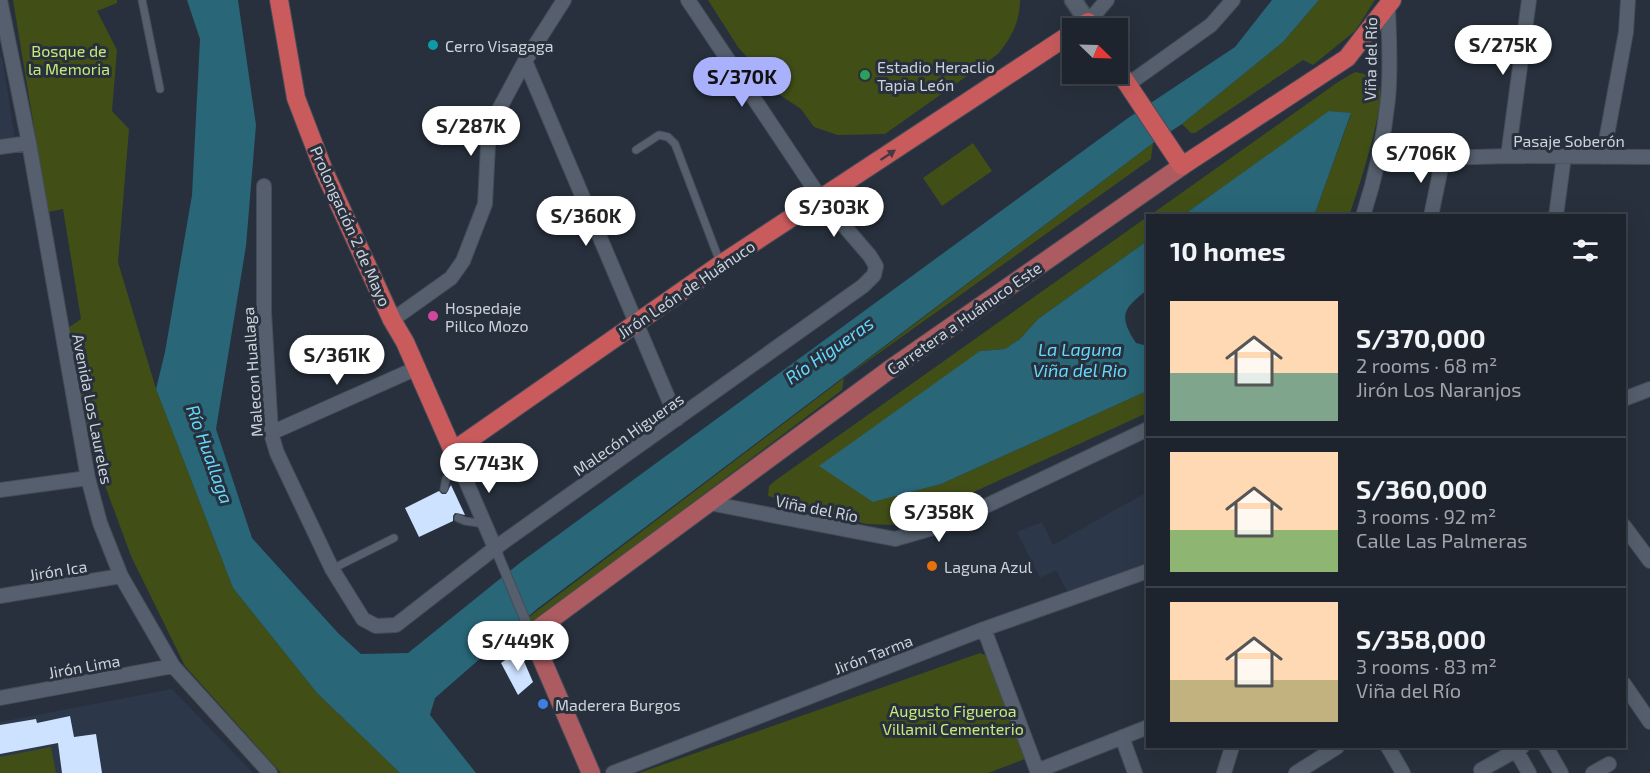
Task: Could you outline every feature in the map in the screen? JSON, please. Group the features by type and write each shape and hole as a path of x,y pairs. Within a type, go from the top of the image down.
{"highway":[{"name":"Prolongación 2 de Mayo","path":"279,0 296,98 324,171 392,320 417,368 456,458"},
{"name":"Carretera a Huánuco Este","path":"1182,166 1347,58 1390,4"},
{"name":"Jirón León de Huánuco","path":"456,458 635,323 1062,40"},
{"path":"1126,84 1182,166"}],"main road":[{"name":"Carretera a Huánuco Este","path":"528,628 709,503 889,370 1182,166"},
{"path":"528,628 591,773"}],"street":[{"name":"Avenida Los Laureles","path":"0,0 4,45 29,143 88,478 100,523 121,576 173,666 270,773"},
{"path":"392,320 451,278 463,261 485,204 488,145 496,115 525,62 564,0"},
{"path":"688,0 821,199"},
{"path":"1073,0 1082,18"},
{"path":"1092,18 1107,0"},
{"path":"1128,83 1211,25 1233,0"},
{"path":"1508,156 1529,0"},
{"path":"1602,157 1626,32 1628,0"},
{"name":"Viña del Río","path":"1364,214 1380,150 1388,99 1390,4"},
{"path":"525,62 677,419"},
{"path":"0,147 29,143"},
{"name":"Pasaje Soberón","path":"1380,150 1443,158 1650,157"},
{"path":"1556,214 1564,156"},
{"path":"1431,214 1443,158"},
{"name":"Malecon Huallaga","path":"264,186 264,312 271,433 277,453 332,569 363,619 368,623 383,627"},
{"name":"Malecón Higueras","path":"383,627 396,625 496,550 863,286 874,275 876,266 821,199"},
{"path":"271,433 417,368"},
{"path":"1626,398 1650,389"},
{"name":"Viña del Río","path":"709,503 895,539 950,523 1146,430"},
{"name":"Prolongación 2 de Mayo","path":"456,458 496,550"},
{"path":"0,490 88,478"},
{"path":"1631,545 1650,561"},
{"path":"496,550 528,628"},
{"name":"Jirón Tarma","path":"613,773 984,629 1146,572"},
{"name":"Jirón Ica","path":"0,596 121,576"},
{"path":"984,629 1038,772 1146,728"},
{"name":"Jirón Lima","path":"0,698 173,666"},
{"path":"1626,687 1650,722"},
{"path":"1122,737 1135,773"},
{"path":"1224,773 1232,748"},
{"path":"1296,773 1335,748"},
{"path":"1389,748 1403,773"},
{"path":"1547,748 1561,773"},
{"path":"1481,770 1519,749 1529,773"},
{"path":"1593,773 1609,764"}],"lane":[{"path":"142,0 160,89"},
{"path":"636,150 659,135 668,136 675,144 721,264"},
{"path":"444,489 456,458"},
{"path":"458,518 485,525"},
{"path":"332,569 394,538"}],"shaded area":[{"path":"0,57 2,57 15,139 0,142"},
{"path":"1146,493 1146,563 1067,591 1056,570 1040,578 1017,532 1042,522 1053,545"},
{"path":"172,689 253,773 0,773 0,722"}],"green space":[{"name":"Bosque de la Memoria","path":"13,0 117,0 117,3 97,11 117,50 112,111 129,129 118,262 156,389 233,588 317,693 400,773 281,773 185,666 131,556 93,453 68,328 81,319 63,209 48,212"},
{"name":"Estadio Heraclio Tapia León","path":"708,0 1020,0 1014,29 998,54 885,134 838,135 814,127 801,109 780,95 738,47"},
{"path":"1319,0 1375,0 1355,31 1313,65 1303,60 1195,133 1191,133 1182,124 1283,42"},
{"path":"1355,72 1370,75 1379,86 1380,96 1370,150 1350,214 1315,214 1351,114 1330,111 1185,214 1152,214"},
{"path":"973,143 992,171 942,206 923,178"},
{"path":"1153,143 1151,159 844,378 842,390 533,623 525,620"},
{"path":"1146,218 1146,242 1038,319 1020,339 1005,349 980,351 873,502 941,484 1146,391 1146,413 923,515 893,525 866,524 768,496 769,486"},
{"name":"Augusto Figueroa Villamil Cementerio","path":"980,653 987,656 1025,759 988,773 639,773"},
{"path":"51,747 56,773 0,773 0,757"}],"water":[{"path":"187,0 238,0 256,125 246,246 216,429 252,538 338,633 361,654 408,653 521,562 1128,118 1235,47 1272,0 1319,0 1283,42 1182,124 1153,143 537,609 435,698 430,715 476,773 400,773 317,693 233,588 156,389 165,352 192,195 200,39"},
{"path":"1329,111 1351,113 1315,214 1185,214"},
{"name":"La Laguna Viña del Rio","path":"1146,242 1146,291 1128,308 1125,319 1136,343 1146,344 1146,391 941,484 873,502 819,466 980,351 1005,349 1020,339 1038,319"}],"building":[{"path":"451,485 465,515 455,513 453,521 419,537 405,508 439,491 446,494"},
{"path":"519,650 533,682 518,695 501,663"},
{"path":"70,716 74,737 96,734 102,773 62,773 58,743 0,754 0,725 36,719 37,723"}],"place":[{"name":"Cerro Visagaga","path":"433,45"},
{"name":"Estadio Heraclio Tapia León","path":"865,75"},
{"name":"Hospedaje Pillco Mozo","path":"433,316"},
{"name":"Laguna Azul","path":"932,566"},
{"name":"Maderera Burgos","path":"543,704"}],"water label":[{"name":"Río Higueras","path":"829,350"},
{"name":"Río Huallaga","path":"210,454"}]}
